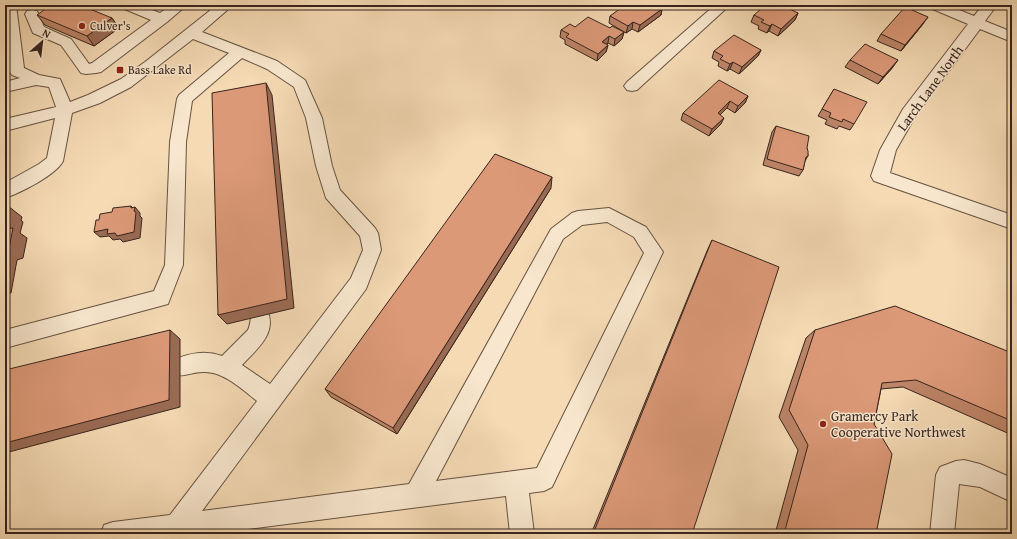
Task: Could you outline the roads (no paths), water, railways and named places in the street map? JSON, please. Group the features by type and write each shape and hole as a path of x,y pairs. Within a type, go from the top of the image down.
{"street":[{"path":"127,5 162,19"},
{"path":"5,191 45,169 55,161 64,110 55,84 36,80 18,71 9,37 10,11 36,10 38,30 66,42 86,69 96,68 180,5"},
{"path":"5,125 64,110 94,99 126,83 150,66 226,5"},
{"path":"632,86 723,5"},
{"path":"935,5 1012,37"},
{"name":"Larch Lane North","path":"990,5 909,113 888,150 880,176 1012,222"},
{"path":"176,526 358,283 372,250 369,233 332,193 324,166 314,118 300,84 272,65 191,33"},
{"path":"5,339 161,298 174,265 178,142 185,99 240,52"},
{"path":"5,87 36,80"},
{"path":"113,534 544,479 654,252 640,232 609,215 578,218 557,234 416,495"},
{"path":"225,368 255,337 260,328 260,316"},
{"path":"180,367 198,362 209,362 225,368 272,398"},
{"path":"942,534 948,476 955,472 968,472 1012,490"},
{"path":"516,482 522,534"}],"place":[{"name":"Culver's","path":"82,26"},
{"name":"Bass Lake Rd","path":"120,70"},
{"name":"Gramercy Park Cooperative Northwest","path":"823,424"}]}
